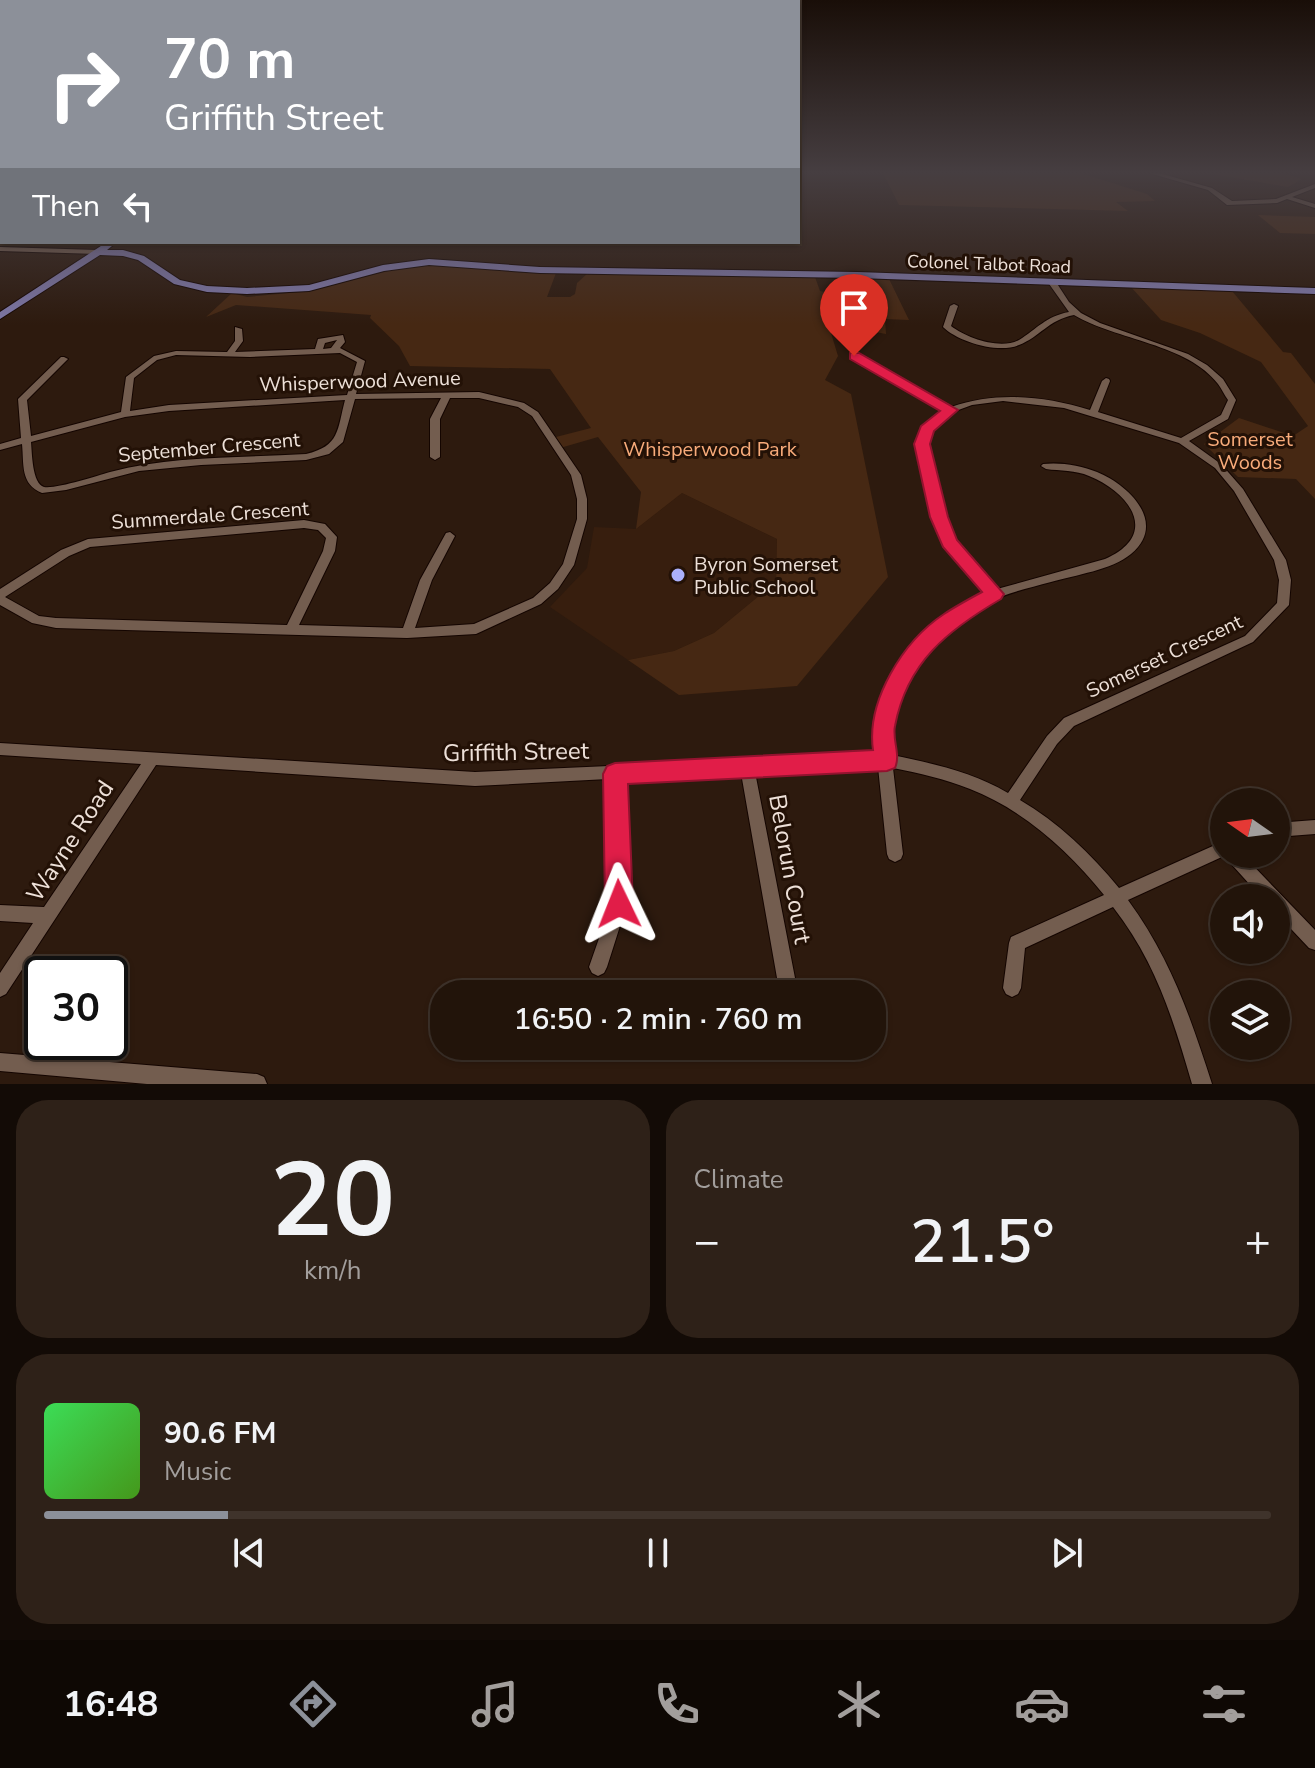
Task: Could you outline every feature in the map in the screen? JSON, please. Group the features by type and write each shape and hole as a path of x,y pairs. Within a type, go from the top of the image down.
{"main road":[{"path":"0,316 110,244"},
{"name":"Colonel Talbot Road","path":"98,252 123,253 141,258 177,282 207,289 247,291 309,288 383,268 429,262 540,270 1051,281 1315,291"}],"street":[{"path":"0,249 98,252"},
{"path":"1051,281 1074,313 1192,360 1222,382 1232,400 1225,417 1182,441"},
{"path":"954,306 947,327 952,334 1001,345 1017,344 1043,323 1074,313"},
{"path":"230,354 239,341 238,329"},
{"path":"319,350 321,341 340,337 341,342 334,350"},
{"path":"125,414 130,377 154,358 176,353 334,350 352,354 361,361 351,396"},
{"path":"854,356 950,410 926,430 922,444 939,517 949,542 995,594"},
{"path":"27,440 22,399 64,359"},
{"path":"1094,412 1106,381"},
{"path":"435,457 435,419 447,395"},
{"name":"Whisperwood Avenue","path":"0,447 125,414 230,403 351,396 447,395 502,399 535,414 576,475 582,499 582,519 568,565 554,586 537,601 476,629 407,633 56,623 36,620 0,598"},
{"name":"September Crescent","path":"27,440 30,475 34,485 42,490 59,489 107,474 143,468 306,457 326,452 338,442 351,396"},
{"name":"Somerset Crescent","path":"950,410 970,403 1003,398 1047,401 1094,412 1182,441 1218,466 1251,510 1280,560 1285,580 1283,605 1249,639 1069,722 1052,740 1010,802"},
{"path":"895,854 882,731 890,698 904,670 949,621 995,594 1096,566 1126,553 1140,540 1143,530 1139,512 1124,493 1093,474 1046,466"},
{"name":"Summerdale Crescent","path":"0,598 65,553 88,543 304,524 321,527 332,537 329,551 291,629"},
{"path":"407,633 426,580 450,536"},
{"name":"Griffith Street","path":"0,749 475,779 887,760 933,771 997,793 1050,830 1116,896 1142,933 1174,996 1202,1084"},
{"name":"Wayne Road","path":"0,988 152,759"},
{"name":"Belorun Court","path":"747,768 786,978"},
{"path":"598,967 619,904 615,774"},
{"path":"1290,829 1315,827"},
{"path":"1012,988 1017,943 1210,854"},
{"path":"1244,868 1259,884"},
{"path":"0,913 49,916"},
{"path":"1290,916 1315,942"},
{"path":"0,1062 257,1084"}],"shaded area":[{"name":"Byron Somerset Public School","path":"682,493 777,539 776,582 714,633 674,651 628,660 550,607 587,568 594,527 636,529"}],"green space":[{"path":"1268,224 1315,224 1315,234 1280,233"},
{"name":"Whisperwood Park","path":"449,264 512,272 556,273 547,297 570,297 575,294 577,283 588,273 815,277 820,291 833,293 851,291 863,278 889,279 909,320 885,319 886,334 833,324 831,333 838,356 825,380 851,394 888,577 797,686 679,695 628,660 674,651 714,633 776,582 777,539 682,493 636,529 641,492 598,437 560,448 552,438 591,428 550,369 410,366 399,346 370,318 371,315 236,305 206,317 232,293 247,297 311,291 407,266"},
{"name":"Somerset Woods","path":"1130,286 1232,291 1283,352 1291,353 1315,384 1315,499 1296,479 1238,477 1204,444 1239,418 1293,436 1308,426 1261,362 1200,333 1161,320"}],"place":[{"name":"Byron Somerset Public School","path":"678,575"}],"route":[{"path":"619,904 615,774 887,760 882,731 890,698 910,661 949,621 995,594 949,542 939,517 922,444 926,430 935,419 950,410 854,356"}]}
